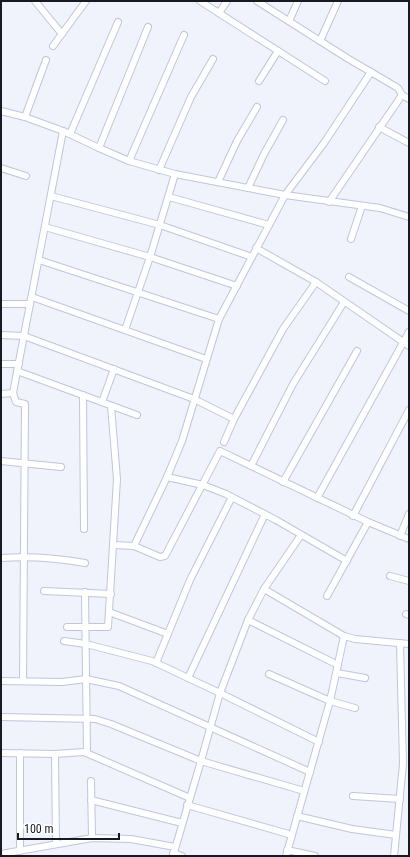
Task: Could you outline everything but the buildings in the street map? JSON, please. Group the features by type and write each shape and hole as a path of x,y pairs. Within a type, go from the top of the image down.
{"street":[{"path":"35,1 62,34"},
{"path":"53,46 86,1"},
{"path":"200,1 324,81"},
{"path":"219,14 227,1"},
{"path":"289,21 298,1"},
{"path":"320,41 338,1"},
{"path":"260,2 320,41 398,88 402,95 409,99"},
{"path":"70,134 118,22"},
{"path":"99,148 148,27"},
{"path":"129,161 184,35"},
{"path":"259,81 278,52"},
{"path":"159,170 191,97 213,59"},
{"path":"26,118 46,60"},
{"path":"134,546 168,477 182,441 219,319 285,195 324,143 371,72"},
{"path":"329,202 402,95"},
{"path":"218,182 237,141 257,107"},
{"path":"1,111 64,131 129,161 159,170 285,195 380,208 409,217"},
{"path":"248,188 264,154 283,120"},
{"path":"379,127 409,143"},
{"path":"23,682 25,404 16,402 13,394 64,131"},
{"path":"1,168 26,176"},
{"path":"125,330 169,197 175,174"},
{"path":"51,196 160,225 252,257"},
{"path":"169,197 269,225"},
{"path":"351,239 362,206"},
{"path":"45,227 150,256 237,286"},
{"path":"256,248 316,282 402,343 409,346"},
{"path":"39,260 219,319"},
{"path":"349,277 409,311"},
{"path":"224,442 234,419 283,329 316,282"},
{"path":"32,297 206,360"},
{"path":"250,466 293,384 344,302"},
{"path":"1,304 30,304"},
{"path":"317,498 409,332"},
{"path":"1,335 24,336 194,399 234,419"},
{"path":"283,482 357,351"},
{"path":"1,364 18,368 83,395 137,415"},
{"path":"102,402 114,369"},
{"path":"1,394 13,394"},
{"path":"83,395 84,529"},
{"path":"68,627 108,627 117,479 111,406"},
{"path":"353,516 409,410"},
{"path":"114,545 134,546 160,557 165,556 220,451 353,516 409,539"},
{"path":"1,461 61,467"},
{"path":"168,477 203,485 232,497 347,561"},
{"path":"156,663 190,580 232,497"},
{"path":"188,678 265,514"},
{"path":"400,536 409,514"},
{"path":"327,596 368,522"},
{"path":"174,852 220,692 248,620 264,589 301,535"},
{"path":"1,558 24,556 85,562"},
{"path":"390,576 409,581"},
{"path":"264,589 344,636 355,639 409,644"},
{"path":"44,592 86,592 111,594"},
{"path":"86,592 87,753"},
{"path":"109,612 168,634"},
{"path":"248,620 338,665"},
{"path":"315,856 287,853 330,701 344,636"},
{"path":"64,641 86,644 156,663 220,692 319,742"},
{"path":"394,856 403,764 400,643"},
{"path":"337,672 365,678"},
{"path":"269,674 330,701 355,708"},
{"path":"1,682 62,682 86,679 119,686 310,772"},
{"path":"401,706 409,706"},
{"path":"1,717 32,719 95,719 111,724 201,761 304,791"},
{"path":"1,753 55,754 84,752 190,798"},
{"path":"20,753 20,851"},
{"path":"55,754 56,844"},
{"path":"91,781 92,838"},
{"path":"353,796 400,799"},
{"path":"91,800 182,823"},
{"path":"187,805 292,835"},
{"path":"297,816 352,829 396,835"},
{"path":"1,854 92,838 130,839 174,852 182,856"}]}
